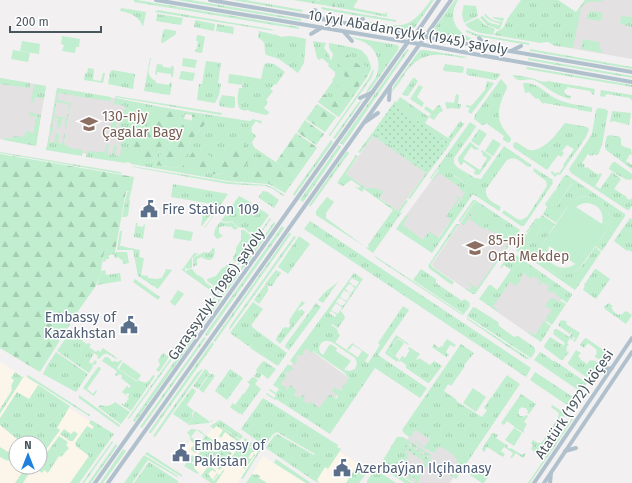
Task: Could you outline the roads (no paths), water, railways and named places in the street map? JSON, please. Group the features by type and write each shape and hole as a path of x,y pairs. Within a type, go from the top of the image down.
{"main road":[{"name":"10 ýyl Abadançylyk (1945) şaýoly","path":"156,0 408,42 632,82"},
{"name":"10 ýyl Abadançylyk (1945) şaýoly","path":"210,0 632,72"},
{"name":"Garaşsyzlyk (1986) şaýoly","path":"95,483 439,0"},
{"name":"Garaşsyzlyk (1986) şaýoly","path":"108,483 451,0"},
{"path":"315,10 323,19"},
{"path":"353,24 363,19"},
{"path":"311,34 321,28"},
{"path":"344,32 352,41"},
{"path":"479,38 486,47"},
{"path":"511,51 521,46"},
{"path":"389,100 390,86"},
{"path":"360,98 373,92"},
{"path":"362,124 378,113"},
{"name":"Atatürk (1972) köçesi","path":"534,483 632,338"},
{"name":"Atatürk (1972) köçesi","path":"544,483 632,352"},
{"path":"602,370 612,368"},
{"path":"565,451 576,448"},
{"path":"550,483 551,472"}],"place":[{"name":"130-njy Çagalar Bagy","path":"89,124"},
{"name":"Fire Station 109","path":"149,209"},
{"name":"85-nji Orta Mekdep","path":"475,248"},
{"name":"Embassy of Kazakhstan","path":"129,325"},
{"name":"Embassy of Pakistan","path":"181,453"},
{"name":"Azerbaýjan Ilçihanasy","path":"342,468"}]}
